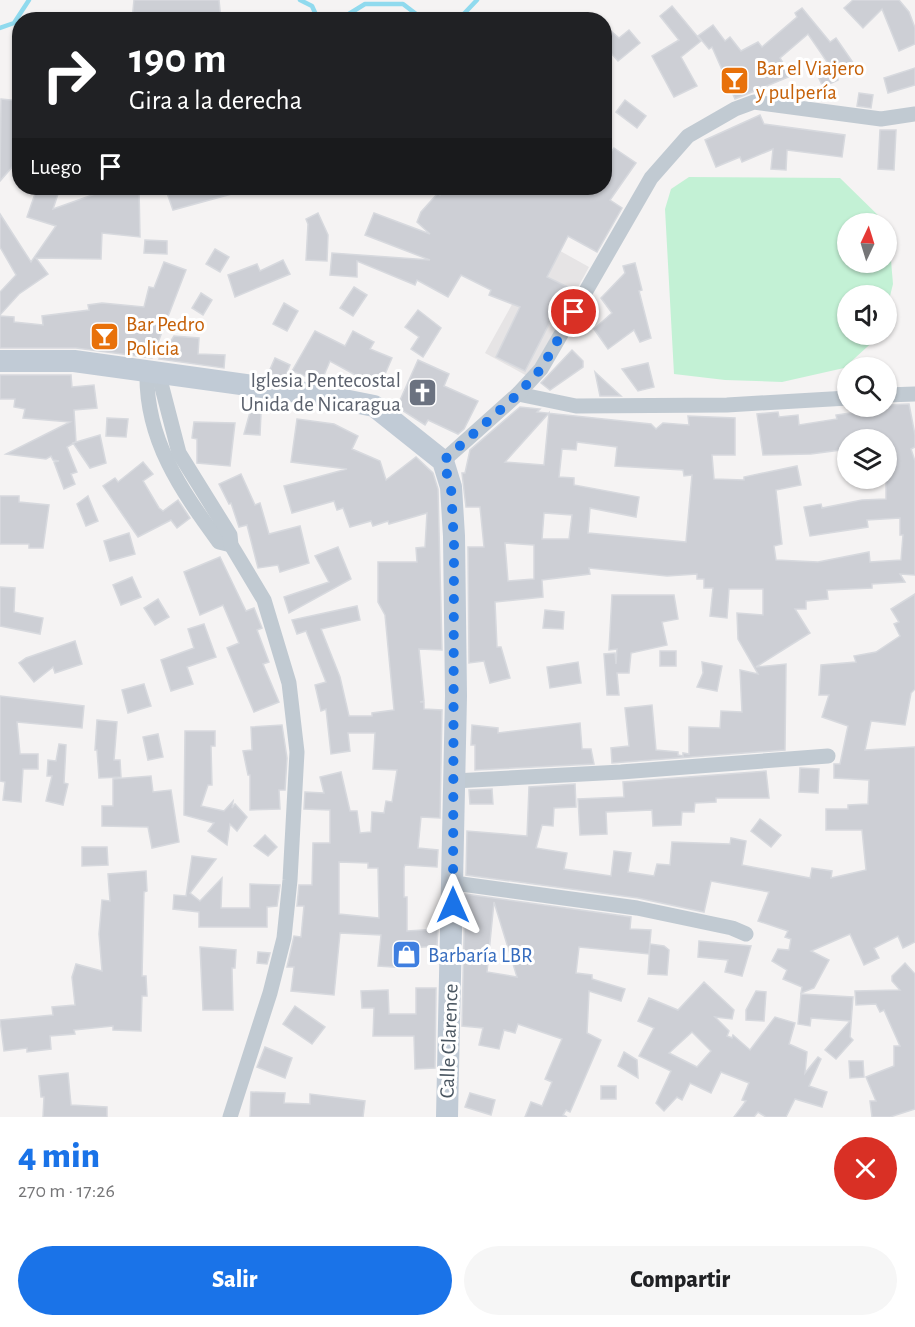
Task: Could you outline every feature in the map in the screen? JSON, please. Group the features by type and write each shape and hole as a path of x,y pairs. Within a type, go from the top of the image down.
{"street":[{"path":"0,361 74,362 153,371 319,395 374,406 443,461 518,394 541,369 651,178 688,136 735,109 754,102 881,119 915,114"},
{"path":"153,371 179,453 230,535 231,545 264,600 289,683 297,752 290,880 284,938 270,993 230,1117"},
{"path":"518,394 576,406 727,405 837,399"},
{"path":"897,395 915,394"},
{"name":"Calle Clarence","path":"443,461 451,487 454,544 454,883 447,1117"},
{"path":"454,781 621,772 828,756"},
{"path":"454,883 637,908 732,928 746,934"}],"shaded area":[{"path":"528,233 589,267 529,377 485,353 530,272"}],"green space":[{"path":"689,177 840,178 876,213 837,213 837,273 892,273 893,285 837,285 837,345 869,345 856,357 837,357 837,370 782,382 725,380 674,374 665,209 671,189"}],"building":[{"path":"134,0 219,0 220,12 133,12"},
{"path":"853,0 899,0 909,12 915,28 915,44 899,51 882,9 863,28 844,8"},
{"path":"672,6 701,41 681,57 697,86 674,97 652,56 679,40 660,16"},
{"path":"802,8 830,42 836,38 856,67 837,75 838,80 823,87 817,74 832,69 808,34 780,58 791,76 735,99 712,47 709,49 698,36 713,25 725,41 730,37 741,51 758,42 762,47 797,17 795,13"},
{"path":"629,30 640,43 618,61 612,54 612,32 619,38"},
{"path":"915,68 915,85 888,93 884,78"},
{"path":"859,93 873,95 871,108 857,106"},
{"path":"1,99 12,100 12,167 0,181"},
{"path":"625,100 646,116 637,128 616,112"},
{"path":"760,115 764,124 845,135 842,157 787,150 786,170 771,169 773,149 742,162 740,157 716,167 705,140"},
{"path":"880,130 896,130 894,170 878,169"},
{"path":"614,148 636,163 610,200 622,208 597,252 568,236 547,277 568,287 525,371 496,357 520,307 489,295 491,290 461,275 448,297 417,280 415,285 357,261 357,277 330,275 332,253 430,260 365,235 374,213 430,234 417,222 421,212 436,195 612,195 612,151"},
{"path":"35,195 58,195 53,209 92,195 139,195 140,237 102,233 101,259 36,258 48,274 19,294 0,315 0,292 16,275 0,247 0,214 31,262 56,226 27,217"},
{"path":"168,195 228,195 173,210"},
{"path":"318,213 328,235 327,261 306,260 308,224 306,219"},
{"path":"145,240 167,241 167,254 144,253"},
{"path":"215,249 229,257 220,272 206,264"},
{"path":"283,260 290,274 235,297 228,275 257,264 260,271"},
{"path":"164,262 186,270 152,358 76,348 0,348 0,316 14,317 14,322 43,325 42,316 89,310 88,305 102,303 144,307 149,287 154,288"},
{"path":"635,263 642,290 639,291 651,338 640,342 634,330 608,349 594,329 612,313 601,298 625,273 623,266"},
{"path":"354,287 367,295 353,316 340,308"},
{"path":"201,293 212,300 203,315 192,308"},
{"path":"284,303 298,311 287,331 273,324"},
{"path":"418,310 441,328 423,357 411,349 419,337 405,327"},
{"path":"315,331 345,346 353,331 374,342 370,349 392,358 379,388 330,361 321,382 292,371"},
{"path":"174,336 199,338 198,354 225,355 224,368 159,359"},
{"path":"572,350 583,361 583,367 550,390 541,383"},
{"path":"275,358 290,365 285,377 268,374"},
{"path":"418,360 449,374 444,386 478,401 464,429 458,434 428,420 425,425 397,407"},
{"path":"648,363 654,387 638,391 622,369"},
{"path":"595,372 621,396 600,396"},
{"path":"0,375 71,375 72,387 94,385 97,408 74,410 76,442 67,447 77,472 71,474 75,484 64,489 54,462 59,461 53,460 51,456 46,459 6,454 70,422 23,418 25,409 14,407 15,399 0,399"},
{"path":"909,404 915,435 915,447 911,449 915,461 915,575 900,574 905,582 872,584 872,588 827,590 828,599 806,601 806,609 795,609 810,633 756,667 786,664 785,750 612,763 611,748 629,746 625,708 652,705 656,750 678,752 678,755 683,756 683,753 689,754 689,727 720,728 721,711 742,712 740,670 758,674 738,639 737,613 763,615 763,589 729,589 727,618 710,616 713,588 704,588 704,579 697,579 697,574 667,576 589,568 590,574 542,580 543,597 495,602 497,647 501,647 510,678 490,683 484,661 469,663 468,547 484,547 480,507 466,507 462,473 465,473 470,450 520,407 540,409 537,412 549,413 651,424 656,429 663,423 689,425 688,416 735,418 735,455 712,455 714,479 744,480 744,477 797,466 801,485 776,490 782,544 774,546 776,560 818,562 869,552 870,562 901,560 903,535 900,535 900,518 867,520 868,527 810,536 804,507 821,504 822,508 862,500 886,499 886,489 897,489 897,429 837,429 837,450 811,454 763,455 757,414 778,412 779,417 798,415 799,425 837,419 836,415 837,417 897,417 897,405","holes":["549,413 544,465 505,462","577,442 617,447 615,466 683,470 684,476 692,475 686,542 588,533 590,508 636,517 639,497 574,485 574,478 559,477 562,449 576,450","544,513 572,515 569,539 542,539","505,543 534,545 534,579 508,581"]},
{"path":"250,412 261,413 260,435 244,434"},
{"path":"107,418 128,419 126,437 106,436"},
{"path":"297,419 334,424 358,436 352,449 380,461 386,480 416,457 433,473 438,489 442,650 419,649 424,701 420,702 424,702 424,709 442,710 440,818 421,817 418,848 438,850 437,867 405,865 404,868 407,931 438,929 437,946 409,948 408,968 378,966 381,935 340,933 334,995 291,991 294,967 287,967 294,936 301,937 304,906 297,906 299,885 312,885 313,843 330,843 330,810 304,809 305,792 324,793 320,777 341,772 350,811 357,811 360,833 371,832 372,812 384,813 386,801 392,802 397,770 373,769 375,733 348,733 350,751 331,754 326,709 321,711 315,685 326,682 306,631 297,634 292,620 357,606 360,620 321,629 340,677 349,716 372,716 372,713 394,710 385,615 378,602 378,562 417,562 416,548 425,547 427,513 389,524 388,521 373,526 371,521 350,527 343,508 337,510 334,501 292,513 284,486 347,469 291,462","holes":["339,862 368,863 368,868 378,868 379,918 339,914"]},
{"path":"194,422 235,423 230,466 197,463 197,439 192,438"},
{"path":"100,435 106,463 90,468 73,443"},
{"path":"143,462 153,474 143,481 159,508 163,511 178,500 190,518 177,528 171,520 138,537 103,486 115,478 118,482"},
{"path":"241,474 255,505 260,503 269,534 300,526 309,563 280,572 278,565 258,568 247,525 239,527 231,503 229,504 219,484"},
{"path":"0,496 19,496 19,502 49,505 43,548 29,548 29,544 0,544"},
{"path":"88,496 98,521 86,526 77,504"},
{"path":"129,533 135,554 110,561 104,541"},
{"path":"338,547 351,579 289,613 284,597 329,582 315,556"},
{"path":"220,557 246,611 254,608 262,628 257,630 269,662 263,664 279,702 254,712 227,648 239,643 223,605 200,615 184,572"},
{"path":"132,577 141,597 121,605 113,585"},
{"path":"0,587 15,588 14,612 43,618 40,634 0,626"},
{"path":"915,594 915,689 911,693 905,725 871,721 865,750 915,747 915,942 903,948 898,936 874,948 879,958 864,965 850,934 811,951 829,960 814,988 801,993 802,987 783,979 787,970 772,961 778,949 789,950 791,939 785,937 788,931 758,921 769,892 711,881 704,912 638,898 466,875 467,831 527,836 529,787 575,784 576,807 554,808 553,826 542,825 536,848 567,853 564,869 611,876 614,851 631,853 628,872 654,876 657,864 670,865 672,842 730,844 731,838 746,841 742,865 810,878 812,868 832,871 831,878 866,870 862,830 826,830 826,809 848,809 848,805 868,804 869,780 834,778 834,764 840,764 848,726 822,717 829,695 819,695 821,665 856,662 854,656 876,652 900,636 894,624 899,622 891,609"},
{"path":"612,595 674,595 678,619 662,622 667,645 631,653 629,673 617,673 619,695 607,695 604,654 615,653 616,664 617,649 609,650"},
{"path":"158,599 169,617 155,625 144,608"},
{"path":"545,610 564,612 563,629 543,628"},
{"path":"204,624 216,657 187,667 193,684 171,691 161,660 194,648 188,629"},
{"path":"75,641 82,664 55,673 53,667 34,682 19,663 26,658"},
{"path":"660,651 676,651 676,666 660,666"},
{"path":"578,662 581,683 550,688 547,667"},
{"path":"702,662 722,666 717,691 697,687 703,673"},
{"path":"144,684 151,706 128,713 122,690"},
{"path":"0,696 84,706 82,728 17,722 20,754 38,754 38,769 23,769 21,802 3,800 5,782 0,781"},
{"path":"97,720 117,722 114,760 120,760 121,777 99,778 97,750 95,750"},
{"path":"580,723 582,749 591,749 594,764 475,770 475,745 471,745 472,725 498,728 498,733"},
{"path":"282,725 287,758 285,790 279,790 280,809 250,810 250,775 248,775 243,751 252,750 251,727"},
{"path":"185,731 215,731 215,746 211,746 212,785 208,785 201,806 224,811 233,801 232,808 235,804 247,817 237,831 230,824 227,845 208,831 214,823 184,815"},
{"path":"158,734 163,757 148,760 143,737"},
{"path":"59,744 66,745 64,783 68,784 63,805 46,801 52,776 47,776 48,760 56,761"},
{"path":"800,768 819,769 818,793 799,792"},
{"path":"766,771 769,798 716,798 716,802 695,803 694,812 682,812 681,825 653,826 652,810 606,812 607,834 580,835 578,799 624,797 623,782"},
{"path":"151,776 153,792 171,790 179,842 152,848 148,827 102,826 102,806 113,806 113,779"},
{"path":"492,789 493,804 470,804 469,790"},
{"path":"760,819 781,835 771,847 751,831"},
{"path":"265,835 277,847 268,856 254,846"},
{"path":"82,847 107,847 108,865 82,866"},
{"path":"192,856 216,859 190,893 200,901 222,878 221,908 250,908 250,884 280,885 277,906 267,907 267,927 199,927 199,912 173,909 174,895 186,896"},
{"path":"146,871 142,976 146,976 147,996 142,996 141,1031 113,1030 113,1026 74,1030 75,1034 50,1036 51,1049 27,1052 27,1048 4,1051 0,1020 53,1015 52,1007 75,1005 72,977 76,964 102,971 99,934 102,900 110,901 108,874"},
{"path":"465,894 631,917 630,929 651,930 649,954 579,947 576,973 592,975 592,979 625,989 621,1001 589,991 587,1033 601,1040 570,1112 566,1110 563,1115 567,1117 525,1117 531,1102 542,1106 552,1082 545,1079 562,1039 518,1024 515,1033 504,1030 499,1049 479,1045 483,1028 462,1026","holes":["494,902 517,977 487,972"]},
{"path":"699,941 751,946 742,976 725,972 728,960 698,957"},
{"path":"650,944 664,946 669,950 667,975 648,974"},
{"path":"200,947 236,950 235,968 232,968 233,1010 203,1010"},
{"path":"258,952 270,953 267,964 257,963"},
{"path":"905,963 915,974 915,1109 890,1117 872,1117 870,1101 876,1101 866,1077 894,1066 894,1046 900,1046 884,1010 880,1012 876,1004 856,1005 855,991 900,990 892,981 892,976"},
{"path":"704,982 734,1010 732,1019 715,1017 729,1031 727,1036 732,1038 733,1035 750,1050 775,1017 795,1023 789,1044 807,1052 805,1073 818,1057 821,1059 809,1086 827,1092 822,1107 795,1099 786,1117 766,1117 758,1112 754,1117 734,1117 746,1101 742,1100 749,1083 721,1072 711,1093 690,1083 682,1100 677,1097 664,1111 656,1103 671,1071 639,1056 654,1028 638,1021 649,998 678,1010","holes":["692,1032 711,1051 697,1067 669,1053"]},
{"path":"416,988 436,988 435,1068 415,1069 414,1036 373,1036 374,1008 362,1008 361,991 388,990 389,1014 416,1014"},
{"path":"756,991 766,992 764,1021 746,1020 746,1010"},
{"path":"801,994 853,997 850,1037 853,1040 836,1059 825,1050 850,1021 811,1018 810,1026 798,1024"},
{"path":"295,1006 325,1027 312,1044 283,1024"},
{"path":"265,1047 292,1058 285,1078 257,1067"},
{"path":"624,1052 637,1060 638,1078 618,1066"},
{"path":"849,1061 863,1061 864,1077 850,1078"},
{"path":"68,1073 71,1105 107,1107 107,1117 43,1117 44,1097 41,1097 39,1076"},
{"path":"601,1086 616,1086 616,1099 601,1099"},
{"path":"251,1092 285,1093 284,1103 310,1104 310,1094 365,1101 363,1117 250,1117"},
{"path":"470,1093 495,1100 491,1115 465,1107"}],"waterway":[{"path":"21,12 29,0"},
{"path":"300,0 312,6 315,12"},
{"path":"466,12 477,0"},
{"path":"352,12 365,4 403,4 414,12"},
{"path":"0,28 12,24"}],"place":[{"name":"Bar el Viajero y pulpería","path":"735,80"},
{"name":"Bar Pedro Policia","path":"105,336"},
{"name":"Iglesia Pentecostal Unida de Nicaragua","path":"422,392"},
{"name":"Barbaría LBR","path":"407,955"}],"route":[{"path":"453,905 456,696 454,544 451,487 443,461 518,394 541,369 574,312"}]}
